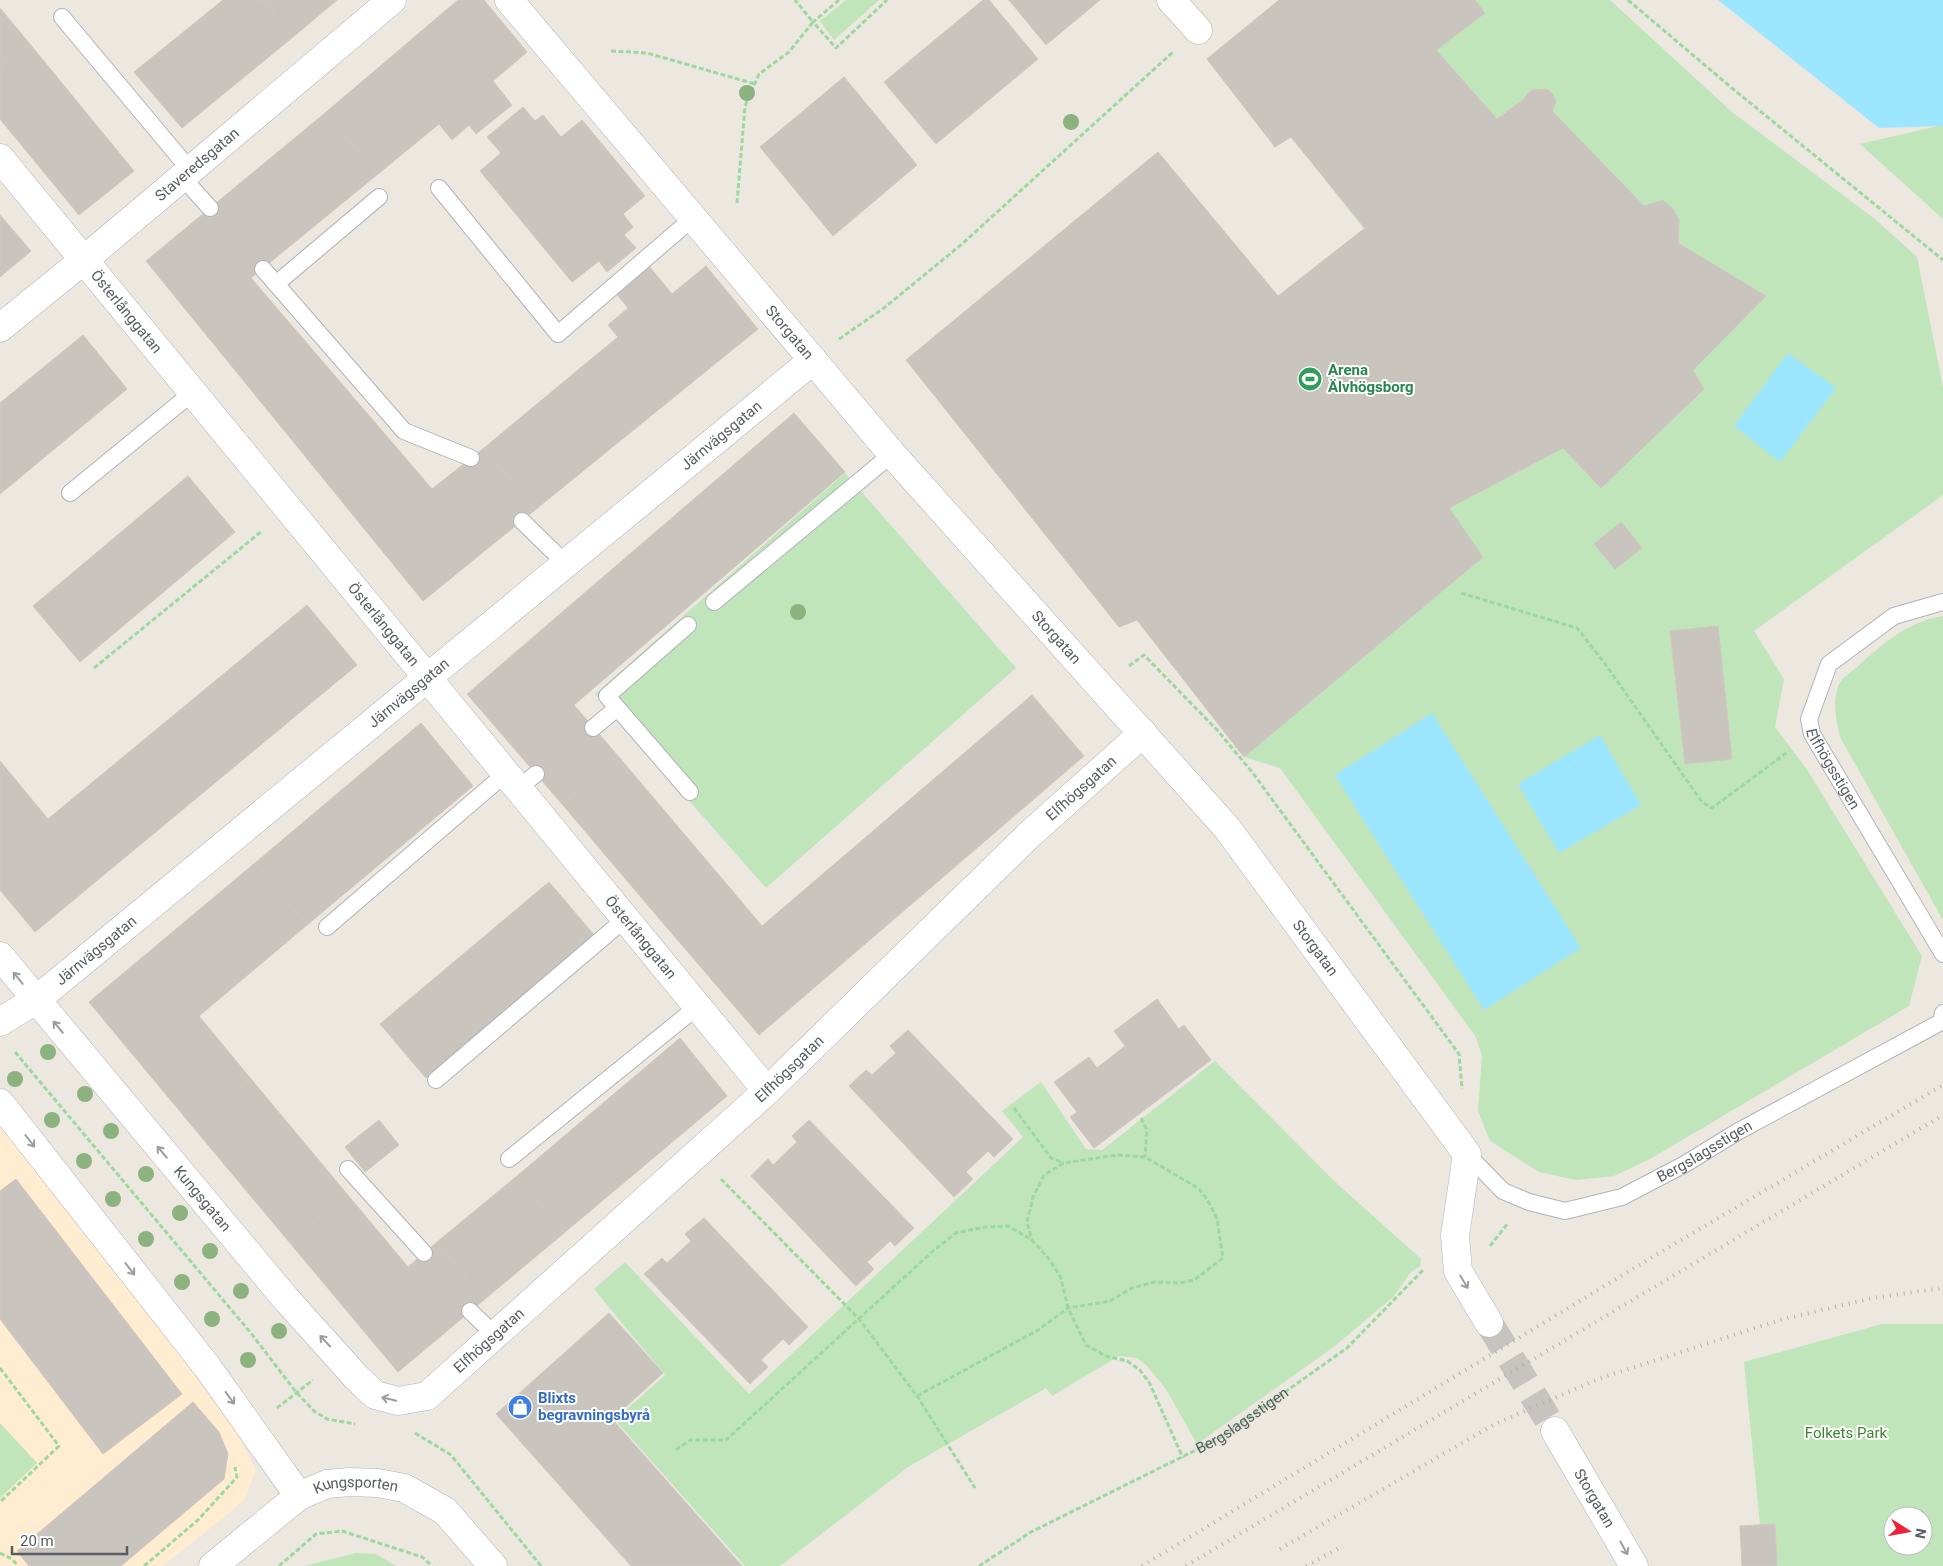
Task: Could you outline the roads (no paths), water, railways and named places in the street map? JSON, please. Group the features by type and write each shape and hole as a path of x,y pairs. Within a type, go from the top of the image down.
{"street":[{"name":"Staveredsgatan","path":"0,328 85,259 392,0"},
{"name":"Storgatan","path":"509,0 892,454 1226,828 1467,1154"},
{"path":"1171,0 1198,30"},
{"name":"Österlånggatan","path":"0,158 85,259 426,679 519,779 624,919 767,1092"},
{"name":"Järnvägsgatan","path":"0,1022 36,1000 813,360"},
{"name":"Elfhögsgatan","path":"428,1396 767,1092 1030,834 1143,733"},
{"name":"Kungsgatan","path":"0,956 286,1299 375,1395 398,1401 428,1396"},
{"path":"0,1103 208,1368 299,1496"},
{"path":"1467,1154 1455,1236 1458,1271 1489,1323"},
{"name":"Storgatan","path":"1555,1431 1634,1566"},
{"name":"Kungsporten","path":"213,1566 299,1496 327,1484 349,1482 378,1483 404,1488 446,1511 493,1566"}],"lane":[{"path":"62,17 186,174 210,208"},
{"path":"439,188 558,334 694,217"},
{"path":"276,284 379,197"},
{"path":"263,269 404,431 471,458"},
{"path":"70,493 192,393"},
{"path":"714,602 892,454"},
{"path":"522,521 565,563"},
{"name":"Elfhögsstigen","path":"1943,602 1894,616 1829,664 1809,719 1812,734 1943,954"},
{"path":"688,625 607,696 690,792"},
{"path":"593,728 617,708"},
{"path":"327,927 519,779"},
{"path":"436,1080 624,919"},
{"path":"509,1159 697,1007"},
{"name":"Bergslagsstigen","path":"1467,1154 1503,1191 1529,1202 1565,1211 1622,1197 1685,1164 1737,1132 1942,1017"},
{"path":"348,1169 424,1253"},
{"path":"470,1310 495,1335"}],"water":[{"path":"1718,0 1943,0 1943,126 1879,128"},
{"path":"1788,353 1836,388 1780,462 1734,426"},
{"path":"1432,713 1581,948 1484,1010 1335,775"},
{"path":"1600,735 1641,805 1559,853 1518,784"}],"tunnel":[{"path":"1489,1323 1555,1431"}],"railway":[{"path":"1142,1566 1654,1256 1943,1085"},
{"path":"1186,1566 1943,1115"},
{"path":"1280,1549 1493,1425 1598,1379 1780,1320 1873,1298 1943,1288"},
{"path":"1306,1566 1343,1546"}],"place":[{"name":"Arena Älvhögsborg","path":"1310,379"},
{"name":"Blixts begravningsbyrå","path":"520,1407"}],"park label":[{"name":"Folkets Park","path":"1846,1433"}]}
